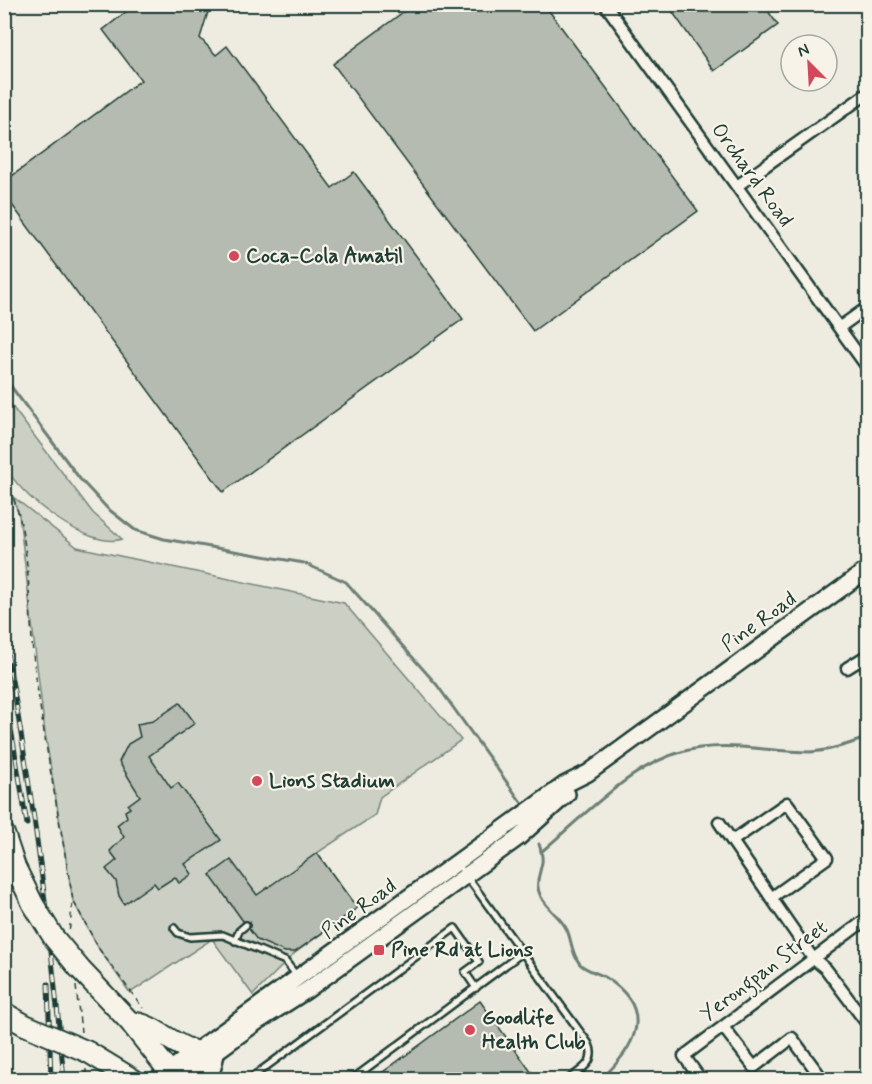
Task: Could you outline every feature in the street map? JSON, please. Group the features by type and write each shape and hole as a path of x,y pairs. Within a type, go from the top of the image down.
{"highway":[{"path":"4,834 15,867 33,904 77,976 176,1044 194,1052"},
{"path":"4,1013 85,1052 134,1080"},
{"path":"137,1016 169,1077"}],"street":[{"name":"Orchard Road","path":"605,4 840,327 867,368"},
{"path":"737,186 867,93"},
{"path":"840,327 867,307"},
{"name":"Pine Road","path":"169,1077 217,1050 462,870 564,785 588,773 867,569"},
{"path":"847,668 867,655"},
{"path":"732,841 787,803 827,858 771,898"},
{"path":"719,822 812,957 826,969 865,1018"},
{"name":"Yerongpan Street","path":"700,1080 684,1056 812,957 867,918"},
{"name":"Pine Road","path":"169,1077 194,1052 303,985"},
{"path":"723,1026 754,1067 792,1038 823,1080"},
{"path":"205,1080 213,1067 217,1050"}],"lane":[{"path":"462,870 593,1052 586,1066 567,1080"},
{"path":"236,940 239,931 246,925"},
{"path":"174,928 178,933 190,937 216,934 236,940 285,962 303,985"},
{"path":"248,1080 454,928 479,962 465,972 476,988"},
{"path":"351,1080 522,953"}],"path":[{"path":"4,480 19,514 34,663 73,901 69,929 70,940"},
{"path":"73,901 137,1016"},
{"path":"77,976 87,1080"}],"shaded area":[{"path":"4,396 93,513 122,539 108,540 74,529 39,505 12,478 4,460"},
{"path":"12,496 77,547 344,603 461,740 380,797 375,815 317,853 357,908 295,953 253,995 212,939 130,993 99,949 73,901 45,733 19,515"}],"building":[{"name":"Coca-Cola Amatil","path":"136,4 225,4 226,7 208,12 200,38 216,55 227,46 332,188 354,172 463,319 223,492 4,194 4,182 141,80 103,30"},
{"path":"414,4 544,4 698,211 533,331 333,64"},
{"path":"667,4 763,4 778,25 714,71"},
{"path":"180,703 195,723 149,756 171,788 178,783 221,840 185,864 192,874 179,883 175,877 158,888 154,883 124,904 119,896 116,881 106,869 117,860 110,851 124,837 117,825 127,817 125,811 130,808 128,805 140,796 119,762 128,744 140,737 137,724 153,721"},
{"path":"317,853 357,908 295,952 285,952 257,940 249,929 250,922 243,921 210,875 231,860 257,895"},
{"path":"480,1001 537,1080 372,1080"}],"waterway":[{"path":"4,377 80,479 107,508 135,530 164,539 304,563 346,582 437,685 521,802"},
{"path":"541,852 614,788 655,762 677,753 714,747 810,752 832,749 868,737"},
{"path":"539,844 542,853 538,884 541,897 564,925 580,964 605,977 623,992 632,1004 636,1017 635,1030 630,1043 622,1056 600,1080"}],"railway":[{"path":"4,635 39,856 64,1080"},
{"path":"4,687 27,824"},
{"path":"48,984 51,1080"}],"place":[{"name":"Coca-Cola Amatil","path":"234,256"},
{"name":"Lions Stadium","path":"257,781"},
{"name":"Pine Rd at Lions","path":"379,950"},
{"name":"Goodlife Health Club","path":"470,1030"}]}
